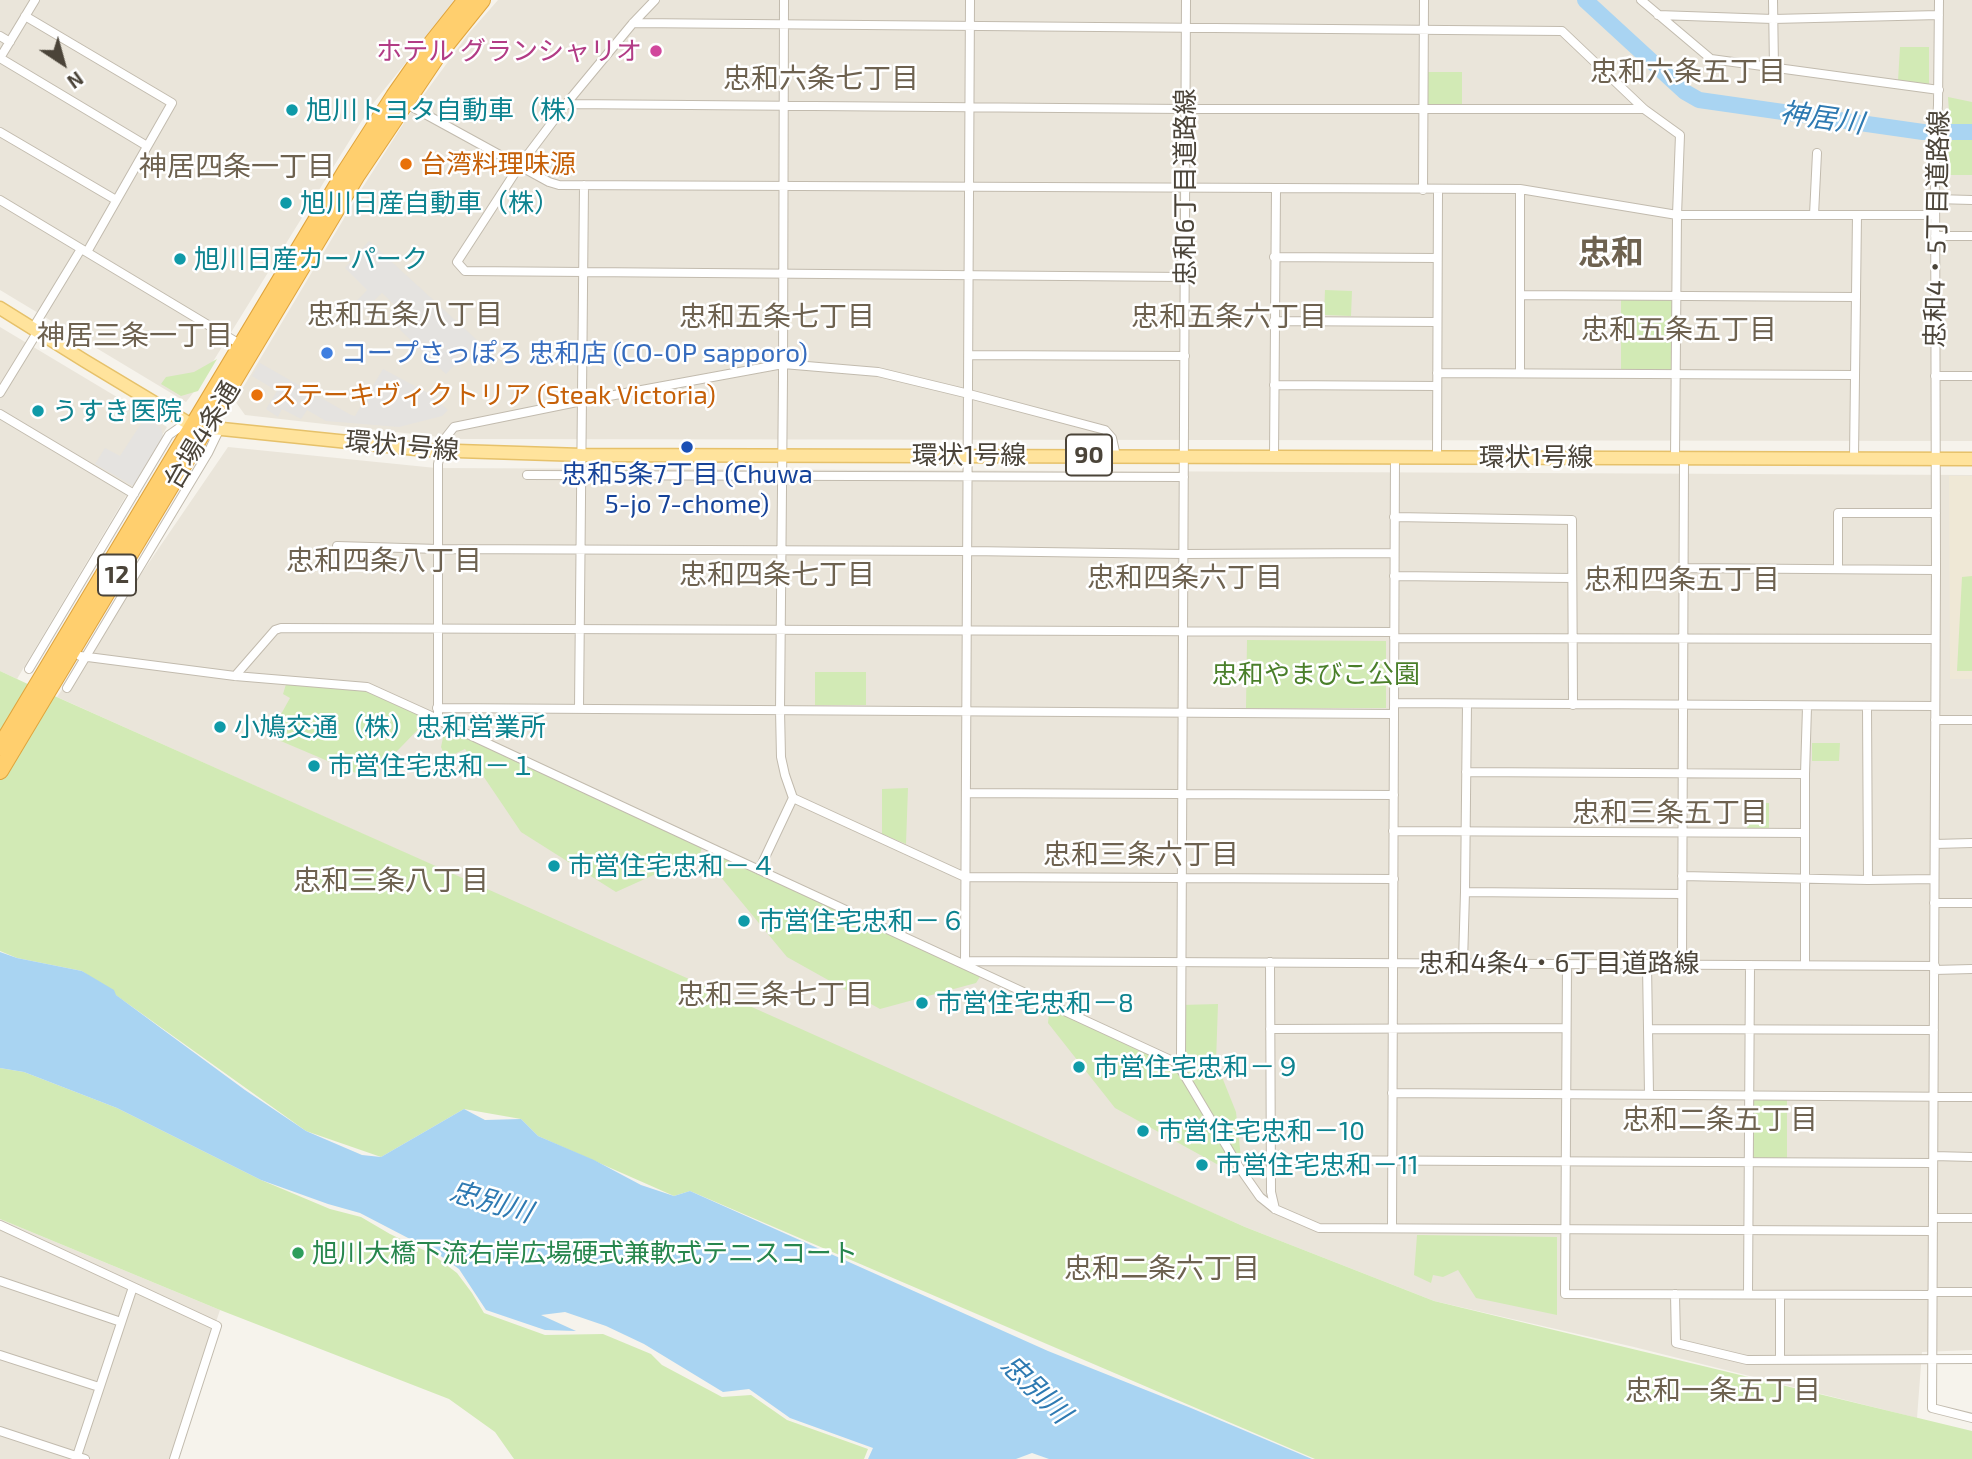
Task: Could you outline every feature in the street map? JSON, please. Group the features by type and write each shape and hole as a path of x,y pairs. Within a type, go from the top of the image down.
{"highway":[{"name":"台場4条通","path":"0,771 23,720 246,348 357,175 427,49 466,0"},
{"name":"台場4条通","path":"399,99 482,0"},
{"name":"台場4条通","path":"0,747 23,720"}],"main road":[{"name":"環状1号線","path":"0,308 85,361 201,426 440,451 582,455 1972,459"}],"street":[{"path":"35,0 0,58 147,146"},
{"path":"655,0 566,104 520,165 457,262 465,271 1185,277"},
{"path":"759,870 793,798 781,757 780,710 784,0"},
{"path":"965,963 970,0"},
{"name":"忠和6丁目道路線","path":"1185,458 1186,0"},
{"path":"1423,190 1424,0"},
{"path":"1641,0 1711,59 1938,90"},
{"path":"1773,0 1774,68"},
{"name":"忠和4・5丁目道路線","path":"1935,458 1935,151 1939,0"},
{"path":"1657,15 1773,19 1939,15"},
{"path":"0,393 172,103 25,16"},
{"path":"633,23 1562,31 1644,109 1680,135 1675,373 1683,568 1682,964"},
{"path":"0,36 10,42"},
{"path":"399,99 559,185 1520,189 1677,215 1935,215"},
{"path":"566,104 1185,109 1644,109"},
{"path":"0,132 116,200"},
{"path":"1814,215 1817,153"},
{"path":"579,709 584,186"},
{"path":"1274,458 1276,189"},
{"path":"1520,189 1520,373"},
{"path":"1437,457 1438,190"},
{"path":"1935,199 1972,200"},
{"path":"0,200 246,348"},
{"path":"1854,458 1857,215"},
{"path":"1935,236 1972,236"},
{"path":"1274,257 1437,258"},
{"path":"1520,295 1856,296"},
{"path":"1274,321 1437,322"},
{"path":"968,355 1185,356"},
{"path":"438,720 438,464 448,432 454,427 783,364 878,372 1105,430 1112,438 1116,456"},
{"path":"1437,373 1855,374"},
{"path":"1935,376 1972,376"},
{"path":"1274,385 1437,386"},
{"path":"0,414 134,494"},
{"path":"29,669 50,638 169,435 201,426 208,453 82,657 67,688"},
{"path":"1392,1228 1395,456"},
{"path":"1177,1063 1181,1058 1185,458"},
{"path":"1935,458 1932,1408 1972,1418"},
{"path":"527,475 1184,477"},
{"path":"1838,569 1838,513 1936,513"},
{"path":"1394,517 1572,520 1573,705"},
{"path":"337,546 1184,554 1394,553"},
{"path":"1683,568 1936,570"},
{"path":"1394,576 1572,578"},
{"path":"235,676 275,629 281,628 967,630 1935,639"},
{"path":"82,657 235,676 367,687 1177,1063 1239,1167 1260,1196 1275,1209 1320,1228 1933,1231"},
{"path":"1394,703 1935,706"},
{"path":"1463,963 1466,704"},
{"path":"1805,965 1807,707"},
{"path":"1867,707 1868,880"},
{"path":"437,708 1394,713"},
{"path":"1935,720 1972,720"},
{"path":"1466,772 1805,774"},
{"path":"966,793 1394,795"},
{"path":"793,798 965,877 1394,879"},
{"path":"1393,831 1805,833"},
{"path":"1935,844 1972,843"},
{"path":"1682,876 1934,879"},
{"path":"1465,892 1682,894"},
{"path":"1934,903 1972,903"},
{"path":"1270,962 1270,1192 1275,1209"},
{"name":"忠和4条4・6丁目道路線","path":"965,963 1393,962 1972,969"},
{"path":"1567,964 1565,1294 1780,1296 1972,1292"},
{"path":"1647,964 1649,1094"},
{"path":"1748,1294 1750,965"},
{"path":"1270,1029 1566,1028"},
{"path":"1648,1029 1934,1030"},
{"path":"1392,1093 1972,1097"},
{"path":"1270,1160 1747,1162 1933,1160 1972,1157"},
{"path":"1933,1218 1972,1218"},
{"path":"0,1224 217,1326 174,1459"},
{"path":"0,1281 121,1321"},
{"path":"0,1431 79,1458 99,1387 133,1287"},
{"path":"1675,1294 1676,1343 1747,1360 1972,1360"},
{"path":"1780,1296 1780,1360"},
{"path":"0,1355 99,1387"}],"shaded area":[{"path":"0,0 456,0 371,106 186,402 0,290"},
{"path":"498,0 1972,0 1972,441 457,439 245,415 235,401 361,190 409,115 469,33"},
{"path":"369,241 478,341 446,374 398,328 407,317 382,293 364,310 355,303 367,290 345,268"},
{"path":"0,327 167,427 17,679 0,671"},
{"path":"260,363 355,416 383,369 426,392 448,410 442,416 399,427 326,421 307,410 301,419 282,409 278,417 266,409 277,391 252,376"},
{"path":"146,416 161,428 163,437 133,486 95,464 105,448 120,456"},
{"path":"228,447 436,468 1972,475 1972,1350 1922,1352 1917,1418 1634,1347 1434,1301 1245,1227 1021,1129 57,697"},
{"path":"1949,476 1972,476 1972,679 1950,679"},
{"path":"0,1219 220,1310 170,1459 0,1459"}],"green space":[{"path":"1900,47 1929,47 1929,84 1898,81"},
{"path":"1424,72 1462,72 1462,110 1424,110"},
{"path":"1948,97 1972,102 1972,125 1950,126"},
{"path":"1948,139 1972,139 1972,175 1949,175"},
{"path":"1325,290 1352,291 1351,316 1324,315"},
{"path":"1621,297 1676,297 1675,373 1621,374"},
{"path":"217,359 198,391 181,396 161,384 166,377 194,372"},
{"path":"1972,576 1972,671 1957,671 1962,577"},
{"name":"忠和やまびこ公園","path":"1247,640 1386,641 1386,708 1246,708"},
{"path":"0,671 32,686 0,740"},
{"path":"815,672 866,672 866,705 815,705"},
{"path":"287,681 367,687 431,716 370,779 269,736 290,698 283,694"},
{"path":"50,694 1245,1227 1434,1301 1972,1431 1972,1459 1315,1459 690,1191 674,1196 538,1136 521,1119 464,1109 381,1157 306,1131 82,971 17,958 0,951 0,777"},
{"path":"446,724 703,844 700,854 616,892 521,832 465,749 446,758 441,747"},
{"path":"1812,743 1840,743 1839,761 1812,761"},
{"path":"908,788 906,844 882,834 882,789"},
{"path":"1747,803 1769,803 1769,828 1747,828"},
{"path":"722,853 983,972 976,983 880,1009 787,957 715,870"},
{"path":"1050,1004 1177,1063 1181,1005 1218,1004 1216,1062 1236,1112 1241,1158 1239,1167 1233,1173 1115,1108 1048,1023"},
{"path":"0,1068 24,1072 117,1108 261,1180 330,1209 361,1217 432,1254 457,1273 484,1313 545,1335 603,1334 651,1354 662,1365 722,1397 751,1395 787,1420 868,1449 864,1459 514,1459 495,1432 449,1399 220,1310 0,1219"},
{"path":"1748,1095 1787,1095 1787,1162 1747,1162"},
{"path":"1417,1235 1557,1237 1557,1315 1476,1298 1458,1270 1443,1277 1433,1275 1431,1283 1414,1275"}],"water":[{"name":"忠別川","path":"0,952 82,971 114,990 116,995 245,1090 306,1131 362,1155 381,1157 464,1109 485,1120 521,1119 538,1136 594,1160 641,1185 674,1196 690,1191 1048,1351 1312,1459 1049,1459 1032,1453 1016,1459 868,1459 873,1448 790,1418 749,1389 723,1392 644,1344 606,1326 565,1312 541,1315 576,1331 545,1330 486,1310 459,1269 435,1252 360,1213 261,1180 117,1108 24,1072 0,1068"}],"waterway":[{"name":"神居川","path":"1585,0 1685,92 1699,100 1923,132 1972,132"}],"place":[{"name":"ホテル グランシャリオ","path":"656,51"},
{"name":"旭川トヨタ自動車（株）","path":"292,110"},
{"name":"台湾料理味源","path":"406,164"},
{"name":"旭川日産自動車（株）","path":"286,203"},
{"name":"旭川日産カーパーク","path":"180,259"},
{"name":"コープさっぽろ 忠和店 (CO-OP sapporo)","path":"327,353"},
{"name":"ステーキヴィクトリア (Steak Victoria)","path":"257,395"},
{"name":"うすき医院","path":"38,411"},
{"name":"忠和5条7丁目 (Chuwa 5-jo 7-chome)","path":"687,447"},
{"name":"小鳩交通（株）忠和営業所","path":"220,727"},
{"name":"市営住宅忠和－１","path":"314,766"},
{"name":"市営住宅忠和－４","path":"554,866"},
{"name":"市営住宅忠和－６","path":"744,921"},
{"name":"市営住宅忠和－8","path":"922,1003"},
{"name":"市営住宅忠和－９","path":"1079,1067"},
{"name":"市営住宅忠和－10","path":"1143,1131"},
{"name":"市営住宅忠和－11","path":"1202,1165"},
{"name":"旭川大橋下流右岸広場硬式兼軟式テニスコート","path":"298,1253"}],"district":[{"name":"忠和六条五丁目","path":"1688,72"},
{"name":"忠和六条七丁目","path":"821,79"},
{"name":"神居四条一丁目","path":"237,167"},
{"name":"忠和","path":"1611,253"},
{"name":"忠和五条八丁目","path":"405,315"},
{"name":"忠和五条七丁目","path":"777,317"},
{"name":"忠和五条六丁目","path":"1229,317"},
{"name":"忠和五条五丁目","path":"1679,330"},
{"name":"神居三条一丁目","path":"135,336"},
{"name":"忠和四条八丁目","path":"384,561"},
{"name":"忠和四条七丁目","path":"777,575"},
{"name":"忠和四条六丁目","path":"1185,578"},
{"name":"忠和四条五丁目","path":"1682,580"},
{"name":"忠和三条五丁目","path":"1670,813"},
{"name":"忠和三条六丁目","path":"1141,855"},
{"name":"忠和三条八丁目","path":"391,881"},
{"name":"忠和三条七丁目","path":"775,995"},
{"name":"忠和二条五丁目","path":"1720,1120"},
{"name":"忠和二条六丁目","path":"1162,1269"},
{"name":"忠和一条五丁目","path":"1723,1391"}]}
